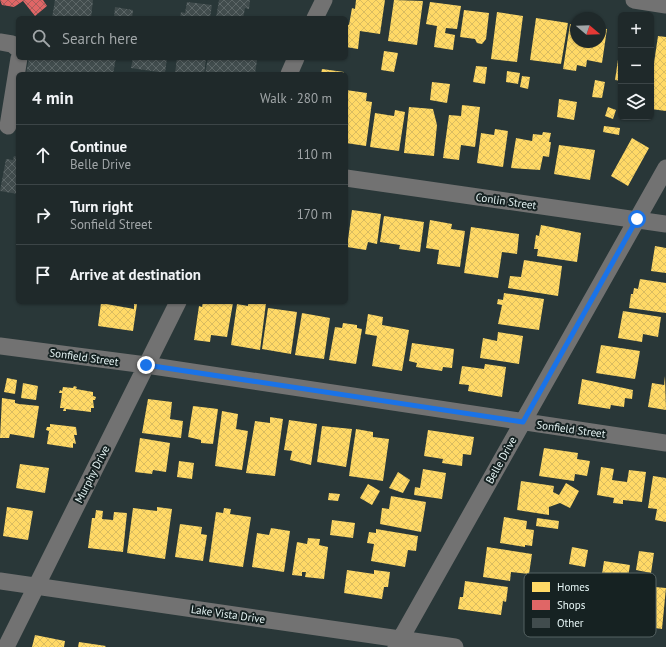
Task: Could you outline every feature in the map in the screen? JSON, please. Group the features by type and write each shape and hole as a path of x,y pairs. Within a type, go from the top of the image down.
{"street":[{"path":"316,16 324,0"},
{"path":"634,0 666,5"},
{"path":"0,42 12,44 16,47"},
{"path":"17,72 19,60"},
{"path":"290,72 295,60"},
{"path":"9,126 16,78"},
{"name":"Belle Drive","path":"398,643 666,168"},
{"name":"Conlin Street","path":"348,178 666,224"},
{"name":"Murphy Drive","path":"6,647 177,304"},
{"name":"Sonfield Street","path":"0,346 146,365 666,443"},
{"name":"Lake Vista Drive","path":"0,581 398,643 455,647"}],"building: Homes":[{"path":"356,0 385,0 380,34 360,31 358,49 348,47 348,25 352,8 355,9"},
{"path":"394,0 423,1 417,45 388,41"},
{"path":"430,2 461,6 457,29 446,28 445,33 455,35 453,50 434,47 437,26 426,24"},
{"path":"464,10 489,13 486,39 482,44 477,43 475,39 460,37"},
{"path":"497,12 523,16 517,62 491,59"},
{"path":"536,18 568,23 561,64 530,60"},
{"path":"570,24 570,48 604,48 602,63 587,60 586,67 577,65 576,71 563,69"},
{"path":"658,36 666,37 666,111 654,109 654,63"},
{"path":"384,51 398,53 394,72 381,70"},
{"path":"618,60 618,80 615,80"},
{"path":"476,66 487,67 485,84 473,82"},
{"path":"322,69 344,72 321,72"},
{"path":"507,71 520,73 518,84 506,82"},
{"path":"522,76 530,77 528,89 520,87"},
{"path":"595,80 605,82 602,98 592,97"},
{"path":"432,82 450,84 447,103 430,100"},
{"path":"348,90 367,93 366,101 372,102 366,146 348,143"},
{"path":"559,99 577,102 574,120 557,117"},
{"path":"462,105 480,107 475,147 461,145 459,160 443,158 449,115 461,116"},
{"path":"409,107 433,109 437,125 434,156 404,153"},
{"path":"608,107 616,110 613,119 605,116"},
{"path":"395,110 405,112 399,151 370,147 375,113 394,116"},
{"path":"604,126 620,128 619,135 603,132"},
{"path":"495,129 508,131 503,167 477,163 481,133 494,135"},
{"path":"543,132 551,133 549,142 551,142 549,157 543,156 540,170 511,168 516,138 532,141 533,134 542,135"},
{"path":"632,138 649,148 628,186 611,176"},
{"path":"559,145 595,150 590,180 554,174"},
{"path":"352,210 381,214 377,244 368,242 366,250 348,247"},
{"path":"384,216 424,222 420,252 399,249 400,245 380,242"},
{"path":"430,220 452,224 451,229 465,231 460,267 437,264 439,250 426,248"},
{"path":"541,225 581,233 577,262 537,256 538,249 534,249 536,235 539,236"},
{"path":"471,227 519,234 517,254 502,252 498,278 464,273"},
{"path":"655,246 666,248 666,273 651,271"},
{"path":"524,260 562,266 558,296 508,288 510,276 521,277"},
{"path":"640,279 666,283 666,313 629,308 631,294 633,294 634,288 638,289"},
{"path":"504,293 544,299 539,330 498,324 502,305 497,304 498,299 503,300"},
{"path":"101,304 134,309 134,304 137,304 133,331 98,326"},
{"path":"203,304 233,304 227,337 211,335 210,342 194,340 199,306 202,307"},
{"path":"237,304 248,306 248,304 266,304 260,350 231,345"},
{"path":"268,308 297,312 291,354 262,349"},
{"path":"623,311 661,317 658,337 643,334 642,342 618,338"},
{"path":"302,313 330,318 324,359 295,355"},
{"path":"368,314 383,317 382,325 409,330 402,371 372,366 377,336 365,334"},
{"path":"343,323 357,325 357,328 362,329 356,364 329,360 335,327 342,328"},
{"path":"498,332 523,336 519,364 480,358 483,338 497,341"},
{"path":"412,343 454,349 452,368 443,367 442,371 416,367 417,363 409,361"},
{"path":"601,345 640,351 635,379 596,373"},
{"path":"485,364 506,367 502,397 468,391 469,385 459,384 462,366 484,369"},
{"path":"665,376 666,410 648,407 652,383 664,385"},
{"path":"7,378 17,380 15,394 4,392"},
{"path":"582,379 633,390 632,399 625,398 624,407 611,405 610,409 578,404"},
{"path":"23,383 38,386 36,400 21,398"},
{"path":"74,386 77,387 76,389 93,392 93,396 96,397 95,400 93,400 94,408 91,408 91,412 66,409 66,411 63,411 64,408 60,408 62,393 59,393 60,390 62,391 63,387 73,388"},
{"path":"2,398 15,400 15,403 19,404 39,406 34,438 10,434 9,438 0,438"},
{"path":"148,399 172,402 170,419 183,421 181,438 142,433"},
{"path":"193,406 218,409 213,444 201,443 201,440 188,437"},
{"path":"222,411 238,414 236,429 248,431 242,470 215,466"},
{"path":"270,417 283,419 275,476 246,473 255,421 270,423"},
{"path":"289,420 317,424 311,465 290,460 292,451 284,450"},
{"path":"50,424 76,427 77,435 74,435 76,444 73,443 73,448 47,444 49,431 46,430 47,427 50,427"},
{"path":"322,426 352,429 346,467 317,462"},
{"path":"356,429 373,432 373,437 389,439 383,481 349,476"},
{"path":"428,430 474,437 471,455 463,454 462,466 442,463 443,459 424,456"},
{"path":"140,438 170,443 166,472 153,470 152,474 135,472"},
{"path":"544,448 578,453 577,459 590,461 587,476 575,474 574,481 539,476"},
{"path":"179,461 194,463 192,479 177,477"},
{"path":"20,464 49,468 45,493 16,488"},
{"path":"601,467 614,469 612,480 627,482 629,470 646,472 642,502 623,500 623,504 613,503 614,498 597,495"},
{"path":"423,469 446,473 442,499 414,495 415,487 420,488"},
{"path":"398,472 410,480 403,493 389,488"},
{"path":"653,476 666,478 666,522 655,520 657,509 648,508"},
{"path":"521,481 554,486 553,492 559,495 566,483 579,491 570,508 560,503 549,507 549,515 517,510"},
{"path":"368,484 380,491 372,505 360,498"},
{"path":"329,493 340,494 338,501 328,500"},
{"path":"391,496 426,502 421,532 380,524 382,508 389,509"},
{"path":"7,507 33,511 28,540 3,536"},
{"path":"157,507 172,509 165,559 127,553 133,508 157,511"},
{"path":"224,508 231,509 230,514 251,517 243,567 209,562 216,512 223,513"},
{"path":"96,510 103,511 102,519 113,520 114,512 127,513 123,552 88,548 92,518 95,518"},
{"path":"504,517 527,521 526,529 534,530 532,546 525,545 525,547 500,543"},
{"path":"537,518 559,521 558,529 536,526"},
{"path":"332,520 355,523 353,538 330,535"},
{"path":"180,524 202,527 201,534 207,535 203,561 175,557"},
{"path":"271,528 290,531 284,572 252,567 257,533 269,535"},
{"path":"376,529 418,536 416,551 408,550 405,567 371,561 374,544 367,543 369,532 376,533"},
{"path":"308,538 320,539 319,545 328,547 324,579 305,577 306,572 302,572 302,576 292,575 297,542 307,544"},
{"path":"487,547 532,554 529,573 511,572 510,581 483,577"},
{"path":"572,547 588,550 585,567 569,564"},
{"path":"639,551 654,553 651,573 636,570"},
{"path":"604,561 630,565 629,573 602,573"},
{"path":"347,570 374,574 374,570 390,572 388,587 384,587 382,599 344,593"},
{"path":"465,581 508,587 506,602 503,601 501,615 458,609 460,597 463,597"},
{"path":"656,587 666,588 662,629 656,628"},
{"path":"35,635 65,641 64,647 32,647"},
{"path":"79,642 106,646 78,647"}],"building: Shops":[{"path":"0,0 43,0 47,6 35,16 23,1 14,7 2,5"}],"building: Other":[{"path":"55,0 93,0 91,16 52,16"},
{"path":"219,0 250,0 249,9 245,8 243,16 216,16"},
{"path":"187,2 212,5 210,16 180,16 181,12 185,13"},
{"path":"115,7 133,10 132,16 114,16"},
{"path":"29,60 116,60 113,72 26,72"},
{"path":"133,60 167,60 165,72 131,68"},
{"path":"177,60 206,60 204,72 175,72"},
{"path":"208,60 257,60 255,72 205,72"},
{"path":"14,156 16,156 16,194 0,191 6,159 13,160"}],"route":[{"path":"146,365 523,422 637,219"}]}
